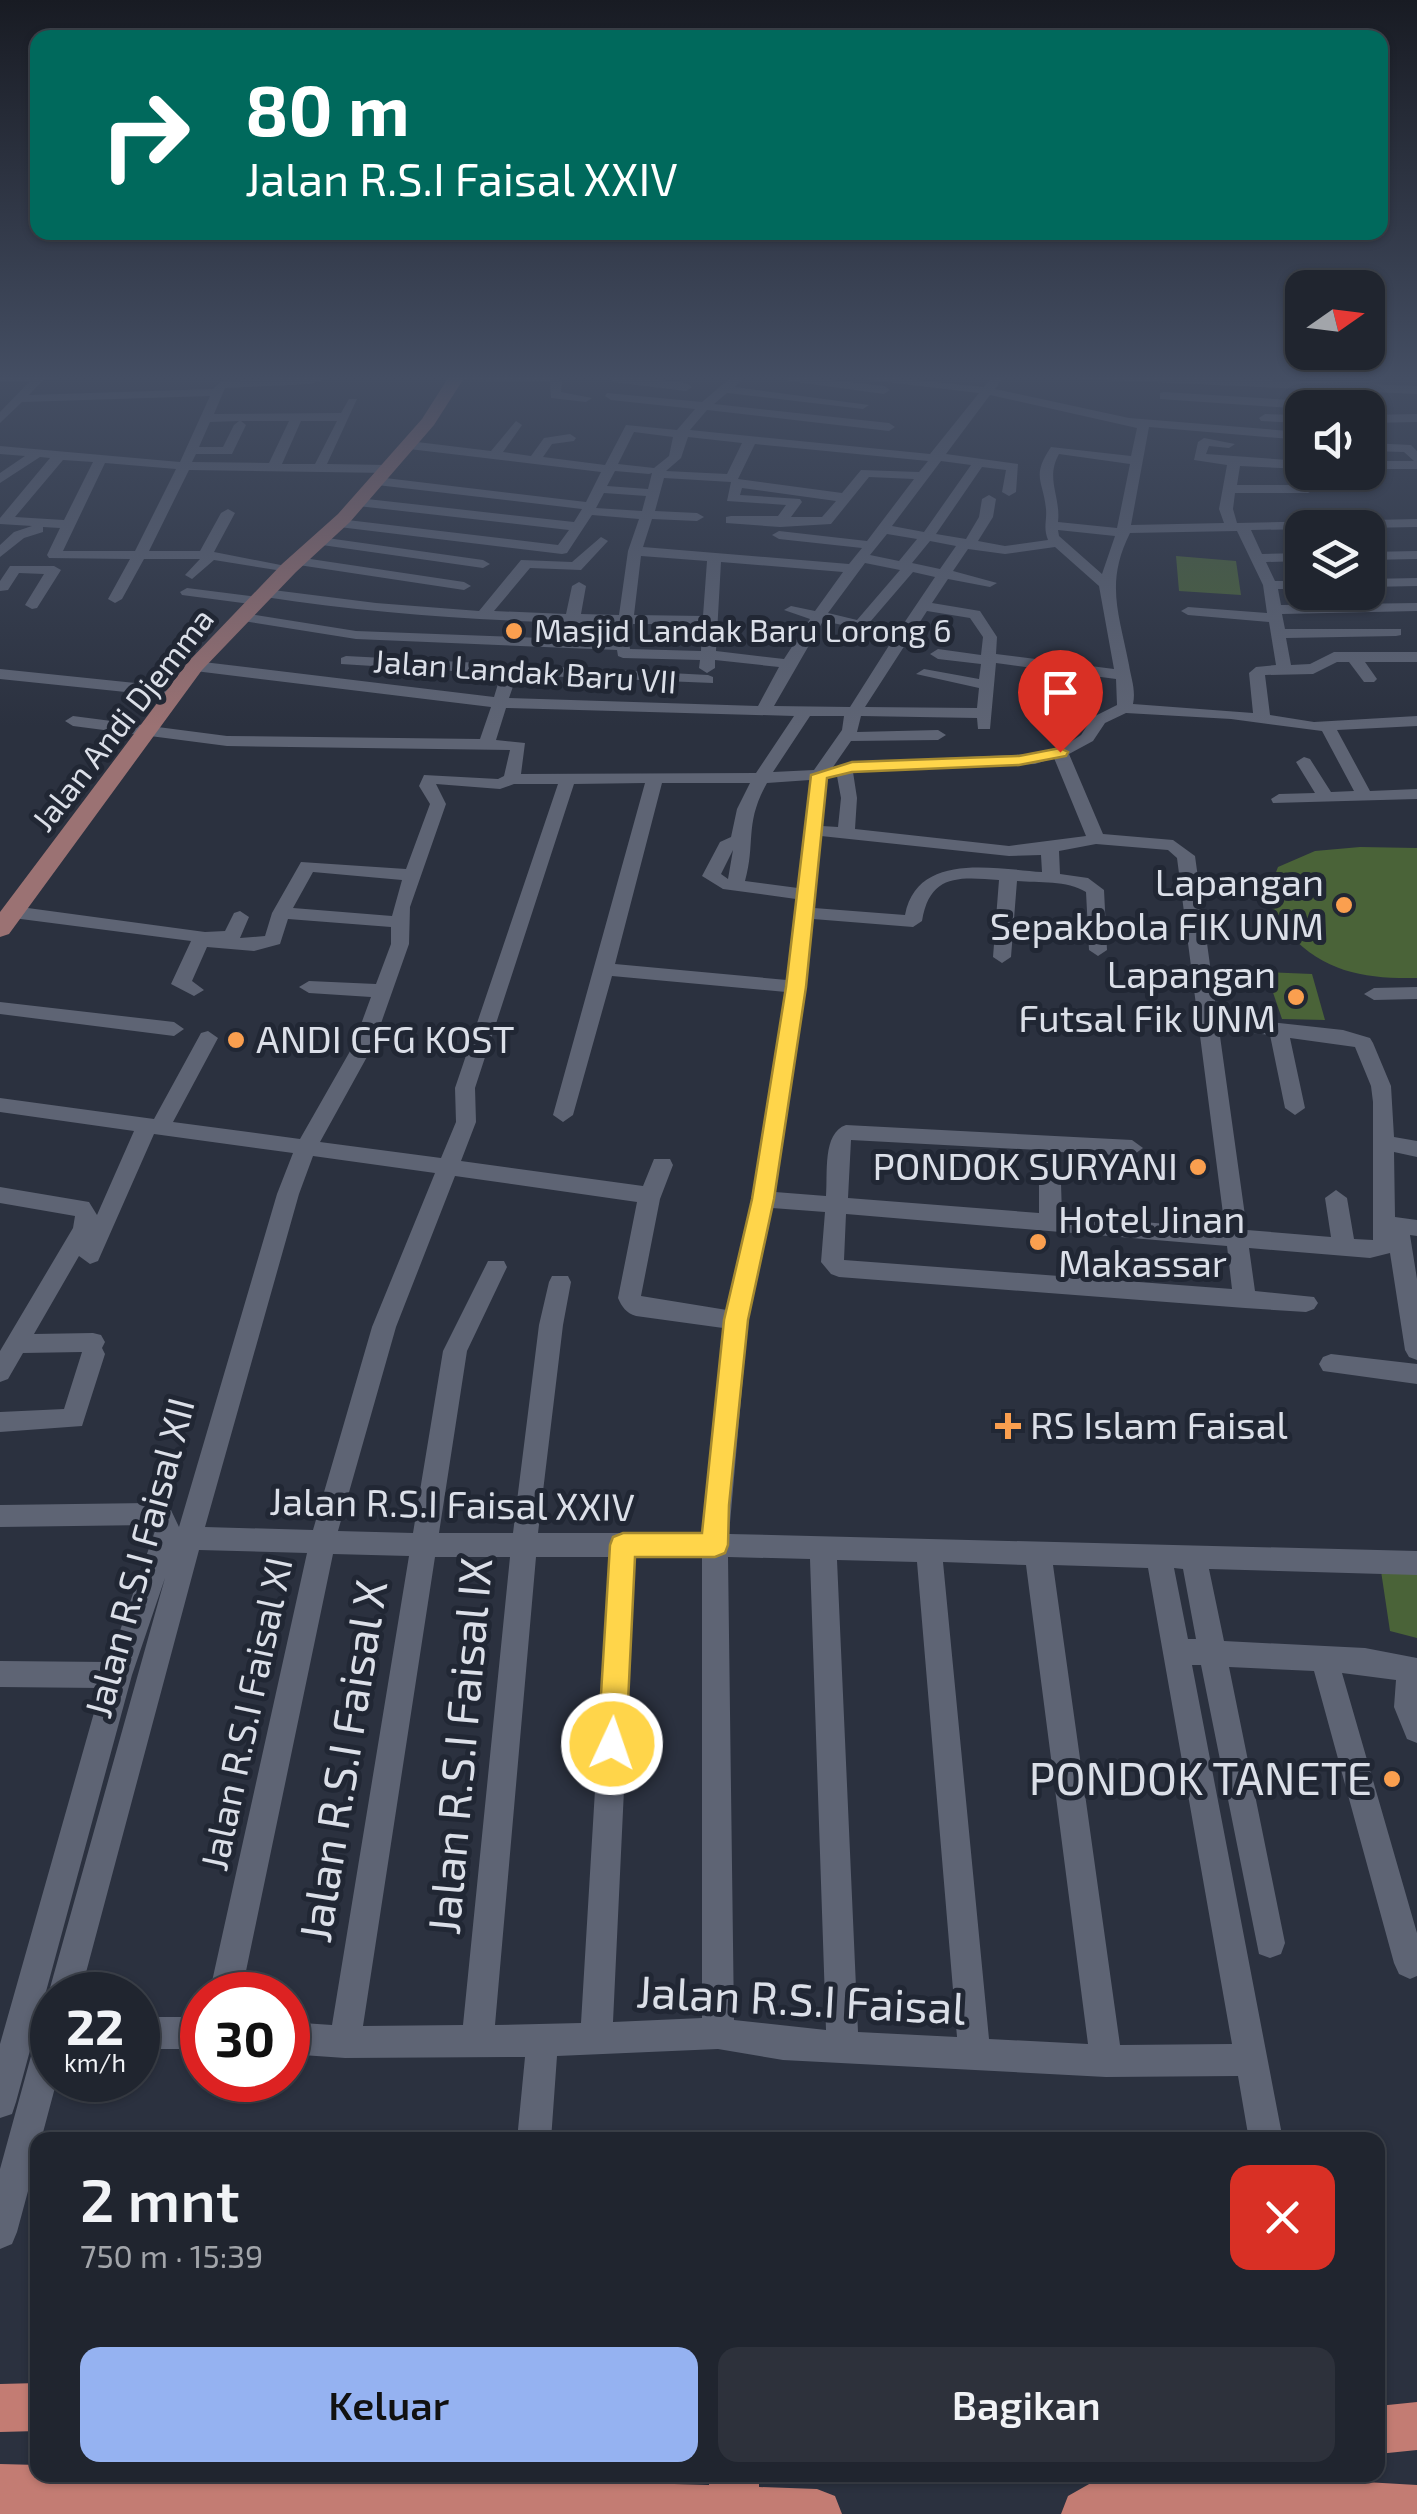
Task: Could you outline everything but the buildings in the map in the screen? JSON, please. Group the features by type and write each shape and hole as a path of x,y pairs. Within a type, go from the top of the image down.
{"highway":[{"path":"0,2408 30,2408"},
{"path":"1385,2430 1417,2426"},
{"path":"1385,2432 1417,2434"},
{"path":"0,2490 306,2505 540,2502 734,2493 817,2514"},
{"path":"1086,2514 1122,2493 1417,2510"}],"main road":[{"name":"Jalan Andi Djemma","path":"6,921 195,666 367,492"}],"street":[{"path":"29,492 5,521 67,525"},
{"path":"32,605 55,572 52,562 83,492"},
{"path":"115,599 172,492"},
{"path":"491,492 589,508 697,517"},
{"path":"339,523 564,549 596,492"},
{"path":"622,674 635,551 653,493 644,492"},
{"path":"775,529 829,520 851,492"},
{"path":"762,712 820,616 911,492"},
{"path":"862,624 957,492"},
{"path":"1047,492 1053,506 1050,525 1059,544 1106,585"},
{"path":"883,529 1001,550 1059,544 1098,549 1123,531 1131,492"},
{"path":"1229,492 1226,508 1270,585 1284,668"},
{"path":"775,529 799,497 846,498"},
{"path":"718,2033 717,1488 736,1320 763,1199 796,987 819,775 904,634 988,512 989,499"},
{"path":"358,502 578,528"},
{"path":"1128,508 1173,519 1234,525"},
{"path":"192,575 208,555 207,549 228,513"},
{"path":"732,520 775,529 863,557 990,583"},
{"path":"1050,525 1123,531 1417,520"},
{"path":"0,553 25,532 67,525"},
{"path":"320,541 483,564"},
{"path":"482,617 526,563 576,567 601,541"},
{"path":"1098,549 1128,695 1124,708"},
{"path":"975,614 1001,550"},
{"path":"635,551 863,557"},
{"path":"4,586 15,569 138,554 208,555 464,586"},
{"path":"1385,556 1417,555"},
{"path":"706,711 714,556"},
{"path":"1258,558 1285,557"},
{"path":"1385,584 1415,586"},
{"path":"1270,585 1285,585"},
{"path":"572,620 579,586"},
{"path":"187,592 255,604 356,634 624,649 789,664"},
{"path":"255,604 482,617 710,620"},
{"path":"853,723 936,711 984,719 990,637 975,614 925,606"},
{"path":"1385,608 1417,608"},
{"path":"791,610 904,634"},
{"path":"1274,620 1364,610"},
{"path":"1383,610 1413,656"},
{"path":"1188,611 1396,632"},
{"path":"938,654 1124,674"},
{"path":"1262,719 1257,673 1284,668 1314,669 1328,658 1413,656"},
{"path":"1354,657 1369,678"},
{"path":"346,661 708,680"},
{"name":"Jalan Landak Baru VII","path":"195,666 502,703 803,714 853,723"},
{"path":"487,744 511,668"},
{"path":"0,674 174,692"},
{"path":"924,674 986,685"},
{"path":"73,720 146,732 254,742 520,746 512,779 568,782 762,778 819,775 852,767 1019,760 1060,752 1087,738 1099,720 1124,708 1213,712 1327,726 1417,721"},
{"path":"936,711 939,763"},
{"path":"803,714 762,778 740,830 742,862 734,885 807,904 913,921 922,893 947,873 1082,882 1095,890 1098,950"},
{"path":"853,723 938,736"},
{"path":"846,833 853,723"},
{"path":"1327,726 1362,791"},
{"path":"1060,752 1096,839"},
{"path":"1304,762 1326,797"},
{"name":"Jalan R.S.I Faisal XII","path":"70,1972 257,1297 306,1147 354,1066 400,944 399,922 411,875 438,807 437,796 427,786 432,770 500,784 512,779"},
{"path":"563,1115 654,779"},
{"name":"Jalan R.S.I Faisal XI","path":"230,1972 322,1543 384,1326 468,1115 465,1088 568,782"},
{"path":"1278,800 1417,785"},
{"path":"1362,791 1417,794"},
{"path":"975,847 976,826"},
{"path":"815,830 1027,852 1096,839 1172,845 1183,850 1196,916 1206,1021 1245,1298"},
{"path":"1050,848 1051,878"},
{"path":"6,921 254,945 273,940 282,913 307,866 411,875"},
{"path":"1002,956 1008,875"},
{"path":"282,913 399,922"},
{"path":"199,938 231,938 240,917"},
{"path":"194,990 181,984 199,938"},
{"path":"604,969 796,987"},
{"path":"309,987 384,991"},
{"path":"1374,994 1417,993"},
{"path":"0,1008 174,1029"},
{"path":"1206,1021 1353,1038 1363,1044 1380,1086 1389,1150 1407,1226 1400,1251 1417,1350"},
{"path":"1279,1030 1295,1108"},
{"path":"90,1255 153,1127 208,1038"},
{"path":"2,1108 306,1147 649,1198"},
{"path":"1132,1148 850,1130 841,1137 832,1262 839,1268 1306,1302"},
{"path":"1050,1144 1047,1178 1051,1220"},
{"path":"1389,1150 1417,1149"},
{"path":"763,1199 1344,1246 1384,1246 1389,1150"},
{"path":"662,1165 649,1198 631,1288 632,1303 636,1307 736,1320"},
{"path":"0,1196 71,1205 81,1208 86,1216 84,1229 0,1372"},
{"path":"1336,1198 1344,1246"},
{"name":"Jalan R.S.I Faisal X","path":"344,2042 455,1351 496,1268"},
{"name":"Jalan R.S.I Faisal IX","path":"478,2041 524,1546 560,1282"},
{"path":"0,1422 73,1418 93,1348 16,1344"},
{"path":"1331,1364 1417,1374"},
{"path":"0,1516 148,1514 161,1516 168,1531 118,1675 0,2102"},
{"name":"Jalan R.S.I Faisal XXIV","path":"188,1538 422,1545 715,1545"},
{"path":"596,2037 623,1545"},
{"path":"715,1545 1417,1563"},
{"path":"823,1549 843,2047"},
{"path":"928,1552 974,2053"},
{"path":"1038,1554 1106,2061"},
{"path":"1159,1557 1264,2132"},
{"path":"1194,1559 1270,1943"},
{"path":"1174,1651 1377,1662 1413,1670 1408,1707 1417,1729"},
{"path":"1324,1659 1410,1963"},
{"path":"0,1674 118,1675"},
{"path":"1202,1804 1241,1805"},
{"name":"Jalan R.S.I Faisal","path":"310,2040 542,2041 718,2033 782,2044 1106,2061 1250,2060"},
{"path":"535,2132 542,2041"},
{"path":"0,2232 35,2102"}],"green space":[{"path":"1176,556 1236,561 1241,595 1179,591"},
{"name":"Lapangan Sepakbola FIK UNM","path":"1417,848 1417,978 1364,975 1333,966 1304,948 1272,913 1268,893 1278,867 1315,851"},
{"name":"Lapangan Futsal Fik UNM","path":"1266,972 1312,974 1325,1020 1282,1019"},
{"path":"1381,1571 1417,1572 1417,1638 1390,1631"}],"place":[{"name":"Masjid Landak Baru Lorong 6","path":"514,631"},
{"name":"Lapangan Sepakbola FIK UNM","path":"1344,905"},
{"name":"Lapangan Futsal Fik UNM","path":"1296,997"},
{"name":"ANDI CFG KOST","path":"236,1040"},
{"name":"PONDOK SURYANI","path":"1198,1167"},
{"name":"Hotel Jinan Makassar","path":"1038,1242"},
{"name":"RS Islam Faisal","path":"1008,1426"},
{"name":"PONDOK TANETE","path":"1392,1779"}],"route":[{"path":"612,1744 623,1545 715,1545 736,1320 763,1199 796,987 819,775 852,767 1035,759 1060,752"}]}
